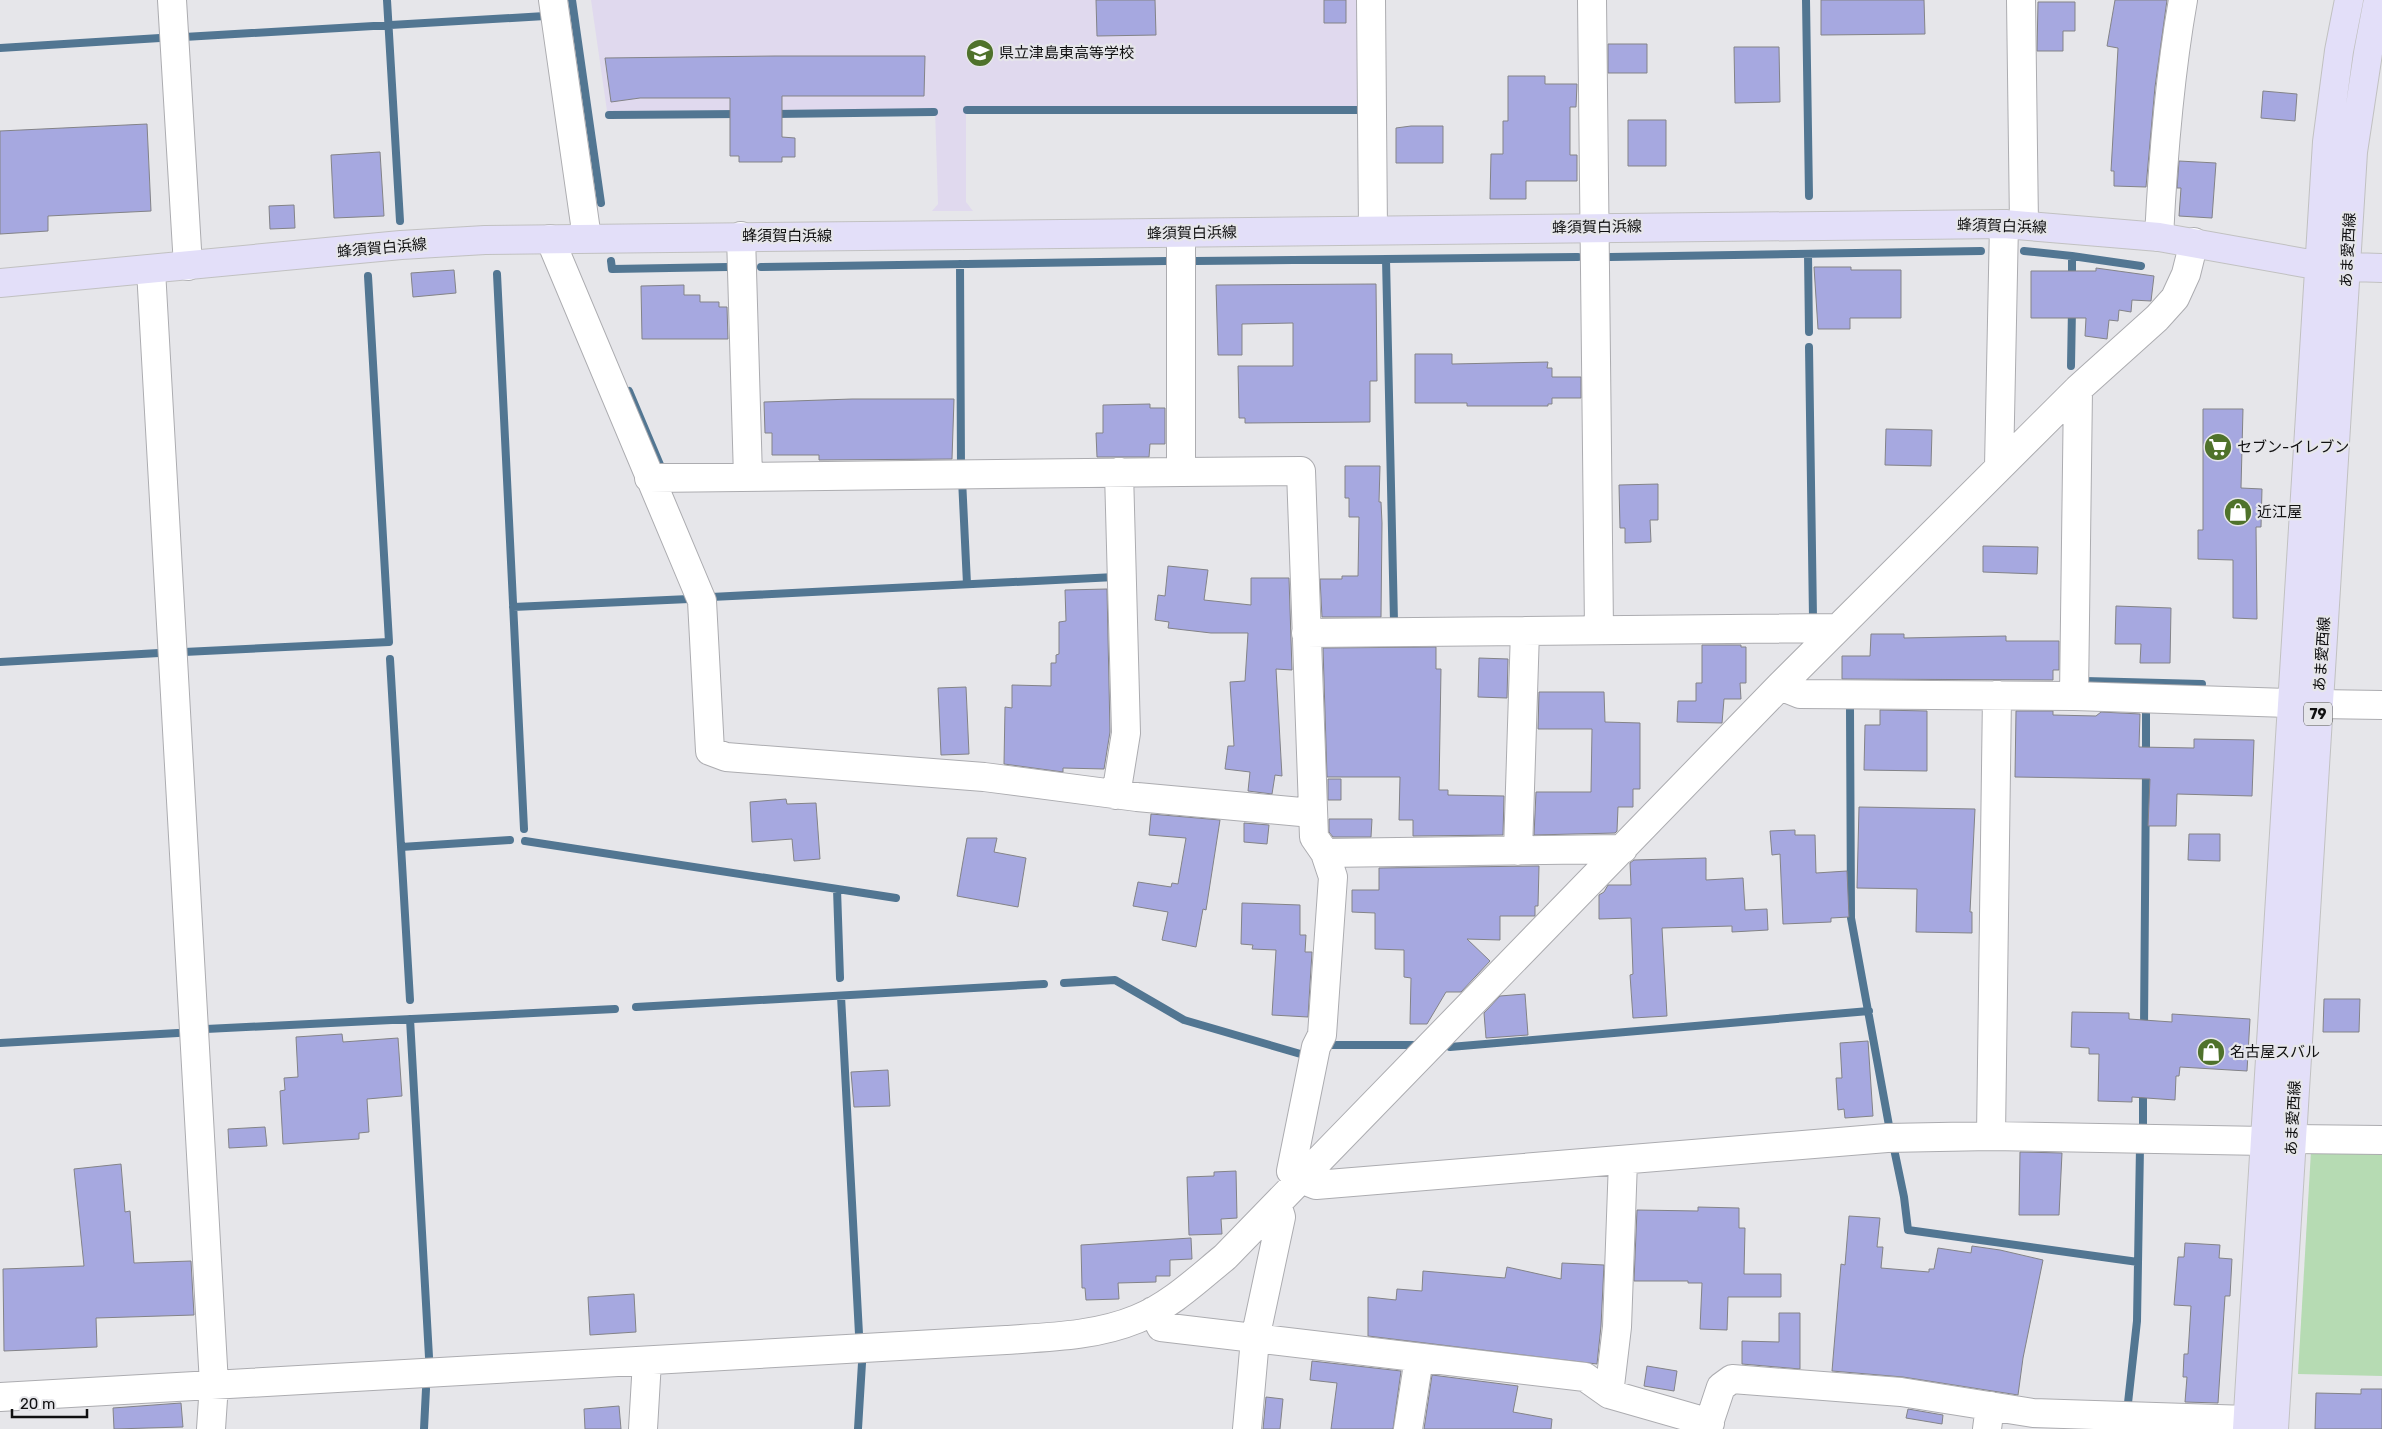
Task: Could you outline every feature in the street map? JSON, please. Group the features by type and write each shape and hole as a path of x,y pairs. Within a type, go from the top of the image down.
{"main road":[{"name":"あま愛西線","path":"2248,1425 2291,703 2321,266 2327,142 2339,51 2349,0"},
{"name":"あま愛西線","path":"2274,1429 2318,704 2348,267 2353,152 2378,0"},
{"name":"蜂須賀白浜線","path":"0,283 401,245 550,239 2014,224 2159,236 2321,266 2382,268"}],"street":[{"path":"172,0 188,266"},
{"path":"553,0 586,238"},
{"path":"1371,0 1373,230"},
{"path":"1592,0 1599,630"},
{"path":"1999,467 2014,224 2021,0"},
{"path":"2159,236 2165,131 2173,57 2182,0"},
{"path":"1181,233 1181,472"},
{"path":"741,236 748,477"},
{"path":"550,239 702,601 710,751 726,758 984,777 1116,795 1312,813"},
{"path":"0,1397 1074,1335 1138,1319 1186,1290 1224,1257 1780,686 2078,389 2157,318 2175,298 2186,274 2194,242"},
{"path":"151,270 214,1384 211,1429"},
{"path":"2074,696 2078,389"},
{"path":"649,478 1301,470 1312,813 1314,837 1325,853 1333,878 1322,1035 1316,1047 1291,1171 1301,1179 1316,1185 1887,1138 1991,1136 2265,1141"},
{"path":"1116,795 1126,733 1119,472"},
{"path":"1306,633 1838,628"},
{"path":"1518,850 1524,631"},
{"path":"1780,686 1800,694 2074,696 2291,703"},
{"path":"1991,1136 1997,695"},
{"path":"2318,704 2382,705"},
{"path":"1325,853 1623,849"},
{"path":"2292,1139 2382,1140"},
{"path":"1609,1394 1617,1326 1624,1161"},
{"path":"1247,1429 1255,1339 1281,1217 1277,1204"},
{"path":"1153,1311 1162,1327 1585,1377 1609,1394 1708,1426 1721,1387 1732,1379 1901,1392 1989,1418 2033,1413 2248,1425"},
{"path":"1408,1429 1419,1358"},
{"path":"642,1429 647,1361"}],"shaded area":[{"name":"県立津島東高等学校","path":"591,0 1361,0 1362,107 966,107 966,202 973,211 932,211 938,204 935,109 607,111"}],"green space":[{"path":"2382,1146 2382,1376 2298,1374 2311,1151"}],"building":[{"path":"1096,0 1155,0 1156,35 1097,36"},
{"path":"1324,0 1346,0 1346,23 1324,23"},
{"path":"1821,0 1924,0 1925,34 1821,35"},
{"path":"2115,0 2167,0 2155,87 2146,187 2114,186 2114,171 2111,171 2118,48 2107,46"},
{"path":"2038,2 2075,2 2075,31 2063,31 2063,51 2037,51"},
{"path":"1608,44 1647,44 1647,73 1608,73"},
{"path":"1734,47 1779,47 1780,102 1735,103"},
{"path":"925,56 924,96 782,96 782,137 795,138 795,157 782,157 782,162 739,162 739,156 730,156 730,98 640,98 611,102 605,58"},
{"path":"1508,76 1545,76 1545,84 1577,84 1576,107 1570,107 1570,155 1577,155 1577,181 1526,181 1526,199 1490,199 1491,154 1503,154 1503,121 1508,121"},
{"path":"2263,91 2297,94 2295,121 2261,118"},
{"path":"1628,120 1666,120 1666,166 1628,166"},
{"path":"147,124 151,211 48,216 48,231 0,234 0,131"},
{"path":"1443,126 1443,163 1396,163 1396,128"},
{"path":"380,152 384,216 334,218 331,155"},
{"path":"2179,161 2216,163 2212,218 2179,216 2181,188 2177,188"},
{"path":"294,205 295,228 270,229 269,206"},
{"path":"1814,267 1851,267 1851,270 1901,270 1901,318 1850,318 1850,329 1818,329"},
{"path":"2096,268 2154,276 2151,301 2132,300 2131,312 2119,310 2118,321 2109,320 2107,339 2085,336 2086,318 2031,318 2031,271 2096,271"},
{"path":"454,270 456,293 413,297 411,273"},
{"path":"1376,284 1377,381 1370,381 1370,422 1245,423 1245,418 1239,418 1238,366 1293,366 1293,323 1242,324 1242,355 1218,355 1216,285"},
{"path":"684,285 684,295 700,295 700,302 719,302 719,307 727,307 728,339 642,339 641,286"},
{"path":"1415,354 1452,354 1452,364 1548,362 1547,368 1552,368 1552,377 1581,377 1581,398 1552,398 1552,404 1548,404 1548,406 1467,406 1467,403 1415,403"},
{"path":"852,399 954,399 952,459 819,460 819,455 772,455 772,433 765,433 764,402"},
{"path":"1150,404 1150,408 1165,408 1165,444 1150,444 1149,457 1097,457 1096,433 1103,433 1103,405"},
{"path":"2203,409 2243,409 2241,488 2262,489 2261,527 2256,527 2257,619 2233,618 2233,560 2198,559 2198,530 2203,530"},
{"path":"1886,429 1932,430 1931,466 1885,465"},
{"path":"1345,466 1380,466 1379,502 1381,502 1382,523 1381,617 1322,617 1320,579 1342,579 1342,576 1358,576 1359,517 1349,517 1349,498 1345,498"},
{"path":"1658,484 1658,520 1650,520 1651,542 1625,543 1625,528 1620,528 1619,485"},
{"path":"1983,546 2038,547 2037,574 1983,572"},
{"path":"1168,566 1208,570 1204,600 1251,605 1251,578 1289,578 1292,670 1276,669 1282,776 1275,775 1272,794 1248,791 1250,772 1225,769 1228,746 1234,746 1230,682 1245,681 1248,633 1211,633 1168,628 1169,622 1155,620 1158,595 1165,596"},
{"path":"1107,589 1110,732 1104,769 1063,768 1063,772 1004,764 1005,707 1012,708 1012,685 1051,686 1051,663 1056,663 1056,655 1059,654 1059,622 1066,621 1065,590"},
{"path":"2116,606 2171,608 2170,663 2140,663 2141,644 2115,644"},
{"path":"1871,634 1904,634 1904,638 2006,636 2006,641 2059,641 2059,670 2053,670 2053,680 1842,679 1842,656 1870,656"},
{"path":"1702,645 1741,645 1741,647 1746,647 1746,683 1740,683 1741,699 1724,699 1722,723 1677,722 1678,701 1696,701 1696,683 1702,683"},
{"path":"1436,647 1436,669 1441,669 1439,790 1448,790 1448,795 1504,796 1503,835 1413,836 1413,820 1399,820 1400,777 1327,777 1323,648"},
{"path":"1479,658 1508,659 1507,698 1478,697"},
{"path":"966,687 969,754 941,755 938,688"},
{"path":"1539,692 1604,692 1605,722 1640,723 1640,789 1633,789 1633,807 1618,807 1617,831 1615,833 1534,835 1536,792 1591,792 1592,729 1538,729"},
{"path":"1880,710 1927,711 1927,771 1864,770 1865,725 1880,725"},
{"path":"2016,711 2053,711 2053,715 2096,716 2101,712 2140,714 2139,747 2194,748 2194,739 2254,740 2252,796 2177,794 2176,826 2148,826 2150,779 2015,777"},
{"path":"1328,779 1341,779 1341,800 1328,800"},
{"path":"786,799 787,804 816,803 820,859 794,861 792,839 752,842 750,802"},
{"path":"1859,807 1975,809 1970,912 1972,912 1972,933 1916,932 1917,889 1857,888"},
{"path":"1151,814 1220,820 1206,910 1203,909 1196,947 1162,940 1168,912 1133,906 1138,882 1171,887 1172,883 1178,884 1186,838 1149,835"},
{"path":"1329,819 1372,819 1371,837 1333,837 1329,832"},
{"path":"1244,823 1269,825 1267,844 1244,842"},
{"path":"1795,830 1795,835 1815,835 1816,873 1847,871 1849,917 1831,918 1831,922 1783,924 1780,854 1772,855 1770,831"},
{"path":"2189,834 2220,834 2220,861 2188,860"},
{"path":"967,838 997,838 994,852 1026,858 1018,907 957,896"},
{"path":"1706,858 1706,880 1743,878 1745,910 1767,909 1768,930 1732,932 1732,926 1662,928 1667,1016 1633,1018 1630,975 1633,974 1631,918 1599,919 1599,895 1604,892 1608,885 1631,885 1630,863 1634,860"},
{"path":"1539,866 1538,906 1535,906 1535,916 1500,916 1500,940 1467,939 1490,961 1461,992 1446,992 1427,1024 1410,1024 1411,978 1404,977 1404,950 1375,949 1375,913 1352,912 1352,890 1379,890 1379,868"},
{"path":"1242,903 1300,905 1300,935 1306,935 1305,952 1312,952 1308,1017 1272,1015 1276,950 1252,949 1253,945 1241,944"},
{"path":"1525,994 1528,1035 1486,1038 1484,1013 1500,996"},
{"path":"2324,999 2360,999 2359,1032 2323,1032"},
{"path":"2072,1012 2129,1013 2129,1019 2172,1022 2172,1014 2250,1019 2247,1071 2180,1067 2179,1076 2176,1076 2175,1100 2132,1097 2132,1102 2098,1101 2099,1054 2089,1054 2089,1048 2071,1047"},
{"path":"342,1034 343,1042 398,1038 402,1096 367,1099 369,1132 359,1133 359,1139 283,1144 280,1091 285,1090 284,1078 298,1077 296,1037"},
{"path":"1868,1041 1873,1116 1845,1118 1844,1109 1838,1110 1836,1078 1842,1078 1840,1043"},
{"path":"888,1070 890,1106 854,1107 851,1072"},
{"path":"265,1127 267,1146 229,1148 228,1129"},
{"path":"2020,1152 2062,1153 2059,1215 2019,1215"},
{"path":"121,1164 125,1212 130,1211 134,1263 191,1261 194,1315 96,1318 97,1347 4,1351 3,1269 84,1266 74,1169"},
{"path":"1236,1171 1237,1218 1221,1219 1222,1234 1189,1235 1187,1177 1214,1176 1214,1172"},
{"path":"1698,1207 1739,1208 1739,1228 1745,1228 1744,1274 1781,1274 1781,1297 1728,1297 1727,1330 1700,1329 1702,1283 1688,1283 1688,1281 1634,1281 1637,1210 1698,1211"},
{"path":"1849,1216 1880,1218 1877,1247 1883,1247 1881,1268 1929,1272 1929,1269 1934,1269 1938,1248 1971,1253 1972,1246 2043,1260 2023,1358 2018,1395 1903,1377 1832,1371 1841,1264 1845,1265"},
{"path":"1191,1238 1192,1259 1170,1260 1170,1276 1156,1276 1156,1282 1118,1283 1119,1299 1086,1300 1085,1288 1082,1288 1081,1245"},
{"path":"2185,1243 2220,1245 2219,1258 2232,1259 2230,1296 2225,1296 2218,1403 2185,1402 2187,1377 2183,1377 2184,1354 2188,1354 2191,1306 2174,1305 2178,1257 2184,1257"},
{"path":"1562,1263 1604,1265 1597,1364 1368,1336 1368,1297 1396,1300 1397,1289 1422,1291 1423,1271 1505,1278 1507,1267 1561,1279"},
{"path":"634,1294 636,1332 590,1335 588,1297"},
{"path":"1779,1313 1800,1313 1800,1369 1742,1364 1742,1341 1779,1342"},
{"path":"1312,1361 1401,1371 1393,1429 1331,1429 1337,1383 1310,1380"},
{"path":"1647,1366 1677,1371 1674,1391 1644,1386"},
{"path":"1432,1375 1518,1386 1513,1412 1552,1419 1551,1429 1424,1429"},
{"path":"2361,1389 2382,1389 2382,1429 2315,1429 2316,1393 2361,1394"},
{"path":"1266,1397 1283,1399 1280,1429 1263,1429"},
{"path":"181,1403 183,1427 114,1429 113,1408"},
{"path":"619,1406 621,1429 585,1429 584,1409"},
{"path":"1908,1409 1943,1415 1942,1424 1906,1418"}],"waterway":[{"path":"387,0 400,221"},
{"path":"572,0 601,203"},
{"path":"1806,0 1809,196"},
{"path":"184,37 545,16"},
{"path":"0,48 160,38"},
{"path":"967,110 1364,110"},
{"path":"774,114 934,112"},
{"path":"609,115 740,114"},
{"path":"1610,257 1981,251"},
{"path":"2024,251 2072,256 2072,279"},
{"path":"1808,254 1809,332"},
{"path":"2072,256 2141,266"},
{"path":"1195,261 1578,257"},
{"path":"1386,259 1394,622"},
{"path":"611,261 612,269 728,267"},
{"path":"761,267 1167,261"},
{"path":"960,264 961,469"},
{"path":"497,274 524,829"},
{"path":"184,652 389,642 368,276"},
{"path":"2071,366 2072,308"},
{"path":"1809,347 1813,618"},
{"path":"629,391 661,467"},
{"path":"962,479 967,584"},
{"path":"711,597 1115,577"},
{"path":"513,607 689,599"},
{"path":"0,662 159,653"},
{"path":"390,659 410,1000"},
{"path":"2085,681 2202,684"},
{"path":"1850,709 1851,918 1890,1131"},
{"path":"2146,710 2146,758"},
{"path":"2144,1030 2146,769"},
{"path":"401,847 510,840"},
{"path":"525,841 896,898"},
{"path":"837,889 840,978"},
{"path":"1064,983 1115,980 1184,1020 1304,1055 1303,1061"},
{"path":"636,1007 1044,984"},
{"path":"841,996 859,1334"},
{"path":"206,1029 615,1009"},
{"path":"1450,1047 1869,1011"},
{"path":"410,1019 429,1357"},
{"path":"0,1043 178,1033"},
{"path":"1322,1045 1415,1045"},
{"path":"2143,1089 2143,1128"},
{"path":"1893,1144 1904,1197 1908,1230 2138,1262"},
{"path":"2128,1403 2137,1321 2140,1147"},
{"path":"858,1429 862,1363"},
{"path":"424,1429 426,1389"}],"place":[{"name":"県立津島東高等学校","path":"980,53"},
{"name":"セブン-イレブン","path":"2218,447"},
{"name":"近江屋","path":"2238,512"},
{"name":"名古屋スバル","path":"2211,1052"}]}
